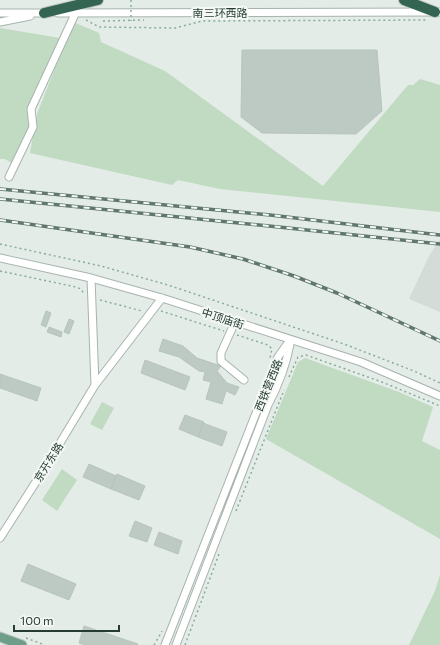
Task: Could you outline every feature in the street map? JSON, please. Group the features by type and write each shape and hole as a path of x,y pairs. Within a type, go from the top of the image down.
{"highway":[{"path":"44,13 98,0"},
{"path":"404,0 438,12"}],"main road":[{"path":"0,637 22,645"}],"street":[{"name":"南三环西路","path":"0,13 74,15 438,12"},
{"path":"0,22 44,13"},
{"path":"9,178 33,127 31,110 74,15"},
{"name":"中顶庙街","path":"0,258 91,278 162,298 361,362 440,396"},
{"path":"91,278 95,385"},
{"path":"95,385 162,298"},
{"path":"235,322 221,354 221,362 244,380"},
{"name":"西铁营西路","path":"165,645 278,357 290,340"},
{"name":"西铁营西路","path":"176,645 268,405 287,360 290,340"},
{"name":"京开东路","path":"0,538 48,463 95,385"}],"path":[{"path":"131,0 131,21"},
{"path":"74,15 100,27 175,28 202,21 426,20 438,12"},
{"path":"102,21 144,20"},
{"path":"0,244 101,266 168,285 344,344 414,371 440,383"},
{"path":"0,271 76,287 81,289 86,296"},
{"path":"100,300 142,311"},
{"path":"159,311 268,345 272,349 270,359"},
{"path":"286,383 298,357 306,355 382,382 440,406"},
{"path":"234,515 284,390"},
{"path":"185,645 220,551"},
{"path":"154,645 164,628"}],"shaded area":[{"path":"440,239 440,312 409,299 429,256"}],"green space":[{"path":"73,22 99,33 101,42 165,71 323,186 408,85 413,85 420,79 440,85 440,212 220,189 178,180 172,185 30,153 37,114"},
{"path":"0,28 60,38 29,107 30,128 13,164 5,159 0,159"},
{"path":"305,358 399,392 433,407 422,441 440,450 440,539 266,439 298,362"},
{"path":"102,402 114,408 102,430 90,424"},
{"path":"62,469 77,480 57,511 42,500"},
{"path":"440,575 440,645 409,645 435,591"}],"building":[{"path":"242,50 377,50 382,111 356,134 262,133 241,117"},
{"path":"46,311 51,313 46,327 41,325"},
{"path":"69,319 74,321 69,334 64,332"},
{"path":"49,327 62,332 61,337 47,332"},
{"path":"163,339 183,346 197,358 221,366 217,371 227,383 239,387 235,395 226,391 222,404 206,399 211,382 203,380 205,372 199,371 179,357 159,351"},
{"path":"145,360 190,377 185,390 141,373"},
{"path":"0,374 41,388 37,401 0,388"},
{"path":"185,415 204,422 198,437 179,429"},
{"path":"203,423 227,432 222,446 198,437"},
{"path":"89,464 116,476 111,489 83,477"},
{"path":"117,474 145,486 139,500 111,489"},
{"path":"135,521 152,528 147,542 129,536"},
{"path":"159,532 182,541 178,554 154,545"},
{"path":"28,564 76,584 69,600 21,581"},
{"path":"84,626 138,644 85,645 79,643"}],"railway":[{"path":"0,189 270,215 440,235"},
{"path":"0,199 440,244"},
{"path":"0,220 190,247 243,259 294,276 337,293 440,341"}]}
